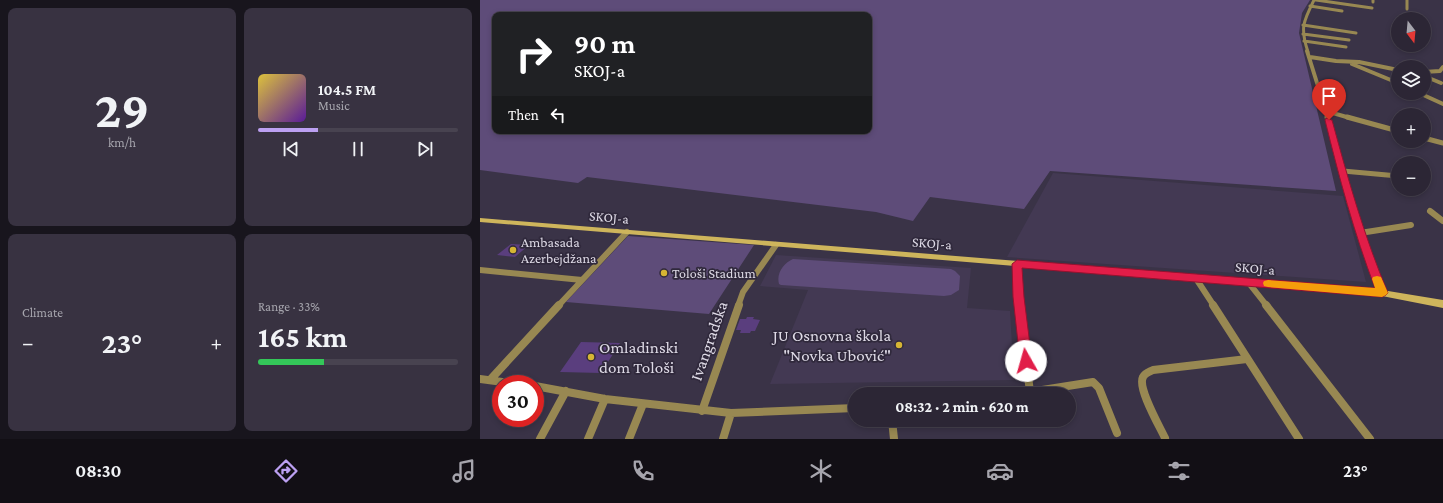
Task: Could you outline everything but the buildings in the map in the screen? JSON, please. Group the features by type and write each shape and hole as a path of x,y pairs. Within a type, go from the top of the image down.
{"main road":[{"name":"SKOJ-a","path":"480,220 1382,293 1443,304"}],"street":[{"path":"1372,8 1315,0 1310,6 1303,25 1303,34 1343,171 1349,199 1382,293"},
{"path":"1407,0 1407,9"},
{"path":"1310,6 1342,11"},
{"path":"1303,25 1356,34"},
{"path":"1303,34 1349,40"},
{"path":"1304,41 1346,47"},
{"path":"1310,57 1359,62 1391,69"},
{"path":"1347,61 1391,81"},
{"path":"1431,72 1440,71 1443,67"},
{"path":"1431,79 1441,83"},
{"path":"1431,98 1443,104"},
{"path":"1326,111 1391,129"},
{"path":"1431,140 1443,143"},
{"path":"1343,171 1391,175"},
{"path":"1430,211 1443,221"},
{"path":"1360,233 1411,225"},
{"path":"480,379 490,380 627,232"},
{"name":"Ivangradska","path":"702,411 743,292 776,244"},
{"path":"1017,264 1018,297 1029,387"},
{"path":"480,270 582,280"},
{"path":"1195,278 1299,439"},
{"path":"1248,282 1370,439"},
{"path":"1165,438 1145,392 1142,380 1143,376 1153,370 1247,358"},
{"path":"1062,387 1093,382 1100,388 1117,433"},
{"path":"544,387 605,399 702,411 731,413 848,408"},
{"path":"540,439 566,391"},
{"path":"588,439 605,399"},
{"path":"630,439 643,404"},
{"path":"723,439 731,413"},
{"path":"893,427 894,439"}],"shaded area":[{"path":"480,0 1310,0 1302,13 1299,33 1336,191 1050,171 1024,209 930,197 913,221 876,212 587,177 578,183 480,170"},
{"path":"1053,173 1343,196 1366,282 1007,257"},
{"name":"Tološi Stadium","path":"628,236 754,245 709,314 566,302"},
{"name":"JU Osnovna škola \"Novka Ubović\"","path":"776,255 971,268 967,308 1010,311 1014,380 770,384 808,290 760,286"},
{"path":"793,259 951,269 960,276 959,290 951,295 944,296 779,284 778,280 780,272 787,263"}],"slow traffic":[{"path":"1268,283 1382,293 1377,279"}],"place":[{"name":"Ambasada Azerbejdžana","path":"513,250"},
{"name":"Tološi Stadium","path":"664,273"},
{"name":"JU Osnovna škola \"Novka Ubović\"","path":"899,345"},
{"name":"Omladinski dom Tološi","path":"591,357"}],"route":[{"path":"1026,361 1018,297 1017,264 1382,293 1366,253 1349,199 1329,120"}]}
